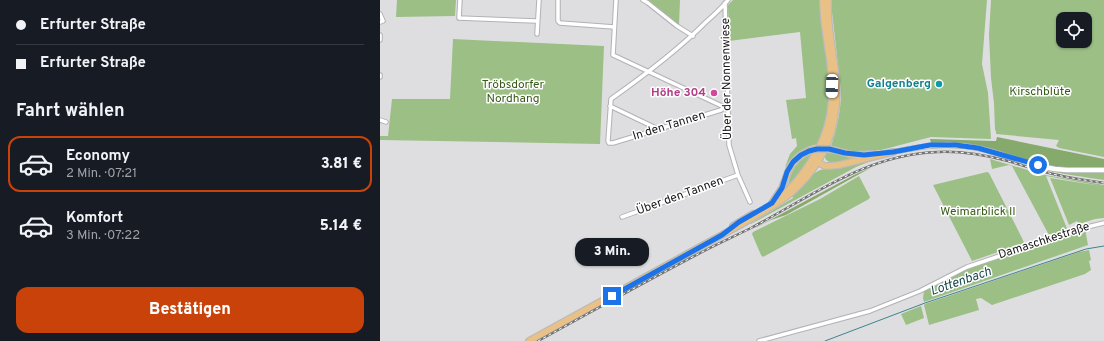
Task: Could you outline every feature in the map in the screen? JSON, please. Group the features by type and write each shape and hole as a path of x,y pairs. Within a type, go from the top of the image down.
{"main road":[{"path":"722,235 739,222 772,203 793,186 800,178 821,145 831,114 832,105 832,86 823,15 823,0"},
{"path":"529,341 743,224 791,193 807,177 818,161 829,139 837,104 835,69 828,19 828,0"},
{"path":"772,203 782,188 790,167 806,152 823,148 857,155 893,152"},
{"path":"823,152 824,161 833,166"},
{"path":"807,177 819,169 893,152"},
{"path":"816,154 818,161 824,166 833,166"}],"street":[{"path":"460,0 459,18 538,21"},
{"path":"537,34 539,0"},
{"path":"558,0 558,21 560,23 614,27"},
{"path":"616,0 613,55 726,107"},
{"path":"643,0 682,30 693,36"},
{"path":"660,130 610,106 611,98 650,71 693,36 726,1"},
{"name":"Über der Nonnenwiese","path":"726,1 726,107 729,144 738,175 750,202"},
{"path":"380,14 383,21 380,22"},
{"path":"380,35 380,40"},
{"name":"In den Tannen","path":"610,106 609,143 660,130 726,107"},
{"path":"380,120 386,122"},
{"path":"893,152 930,145 956,145 978,148 1055,169 1104,170"},
{"name":"Über den Tannen","path":"622,217 738,175"},
{"name":"Damaschkestraße","path":"760,341 870,311 920,291 967,267 1079,229 1104,223"}],"green space":[{"path":"397,0 456,0 455,16 396,17"},
{"path":"647,0 680,0 679,25"},
{"path":"733,0 822,0 830,90 829,116 820,144 800,151 785,167 790,154 797,146 796,138 792,139 786,100 806,98 800,32 729,41 728,5"},
{"path":"832,0 987,0 982,64 988,93 991,139 931,137 881,150 862,152 831,146 838,119 841,91"},
{"name":"Kirschblüte","path":"991,0 1104,0 1104,157 1059,148 1056,146 1059,140 996,134 989,35"},
{"name":"Tröbsdorfer Nordhang","path":"453,39 604,46 600,144 380,140 380,136 388,136 392,99 450,99"},
{"path":"997,137 1104,159 1104,168 1055,168 962,144 931,143 930,139 996,141"},
{"path":"928,147 960,147 1104,171 1104,180 1054,172 985,152 968,149 935,148 903,152 856,167 750,224 793,198 792,196 805,181 820,170 906,151"},
{"path":"828,151 860,156 861,158 834,163 826,160 825,155"},
{"path":"814,153 792,183 786,188 793,171 798,164 806,156"},
{"path":"990,159 1045,175 1104,185 1104,218 1079,224 1077,221 1069,225 1050,178 1101,186 1046,176 1068,231 1050,237 1012,166 1009,165 992,169"},
{"path":"872,167 786,215 771,220 753,229 854,175"},
{"name":"Weimarblick II","path":"987,172 989,173 1024,243 972,261 933,185"},
{"path":"859,176 870,197 869,199 763,257 761,255 752,234 753,232 820,199"},
{"path":"1085,229 1088,245 924,302 924,291 961,271"},
{"path":"1089,250 1091,270 1085,274 992,305 981,298 976,299 979,310 929,325 925,304 1079,252"},
{"path":"921,306 924,318 906,325 901,314"}],"waterway":[{"name":"Lottenbach","path":"825,341 925,303 1086,249 1104,246"}],"railway":[{"path":"538,341 662,273 751,228 818,190 864,168 887,160 938,152 965,153 1008,161 1063,176 1104,183"}],"place":[{"name":"Galgenberg","path":"939,84"},
{"name":"Höhe 304","path":"714,93"}],"route":[{"path":"612,296 722,235 739,222 772,203 782,188 787,172 793,162 801,155 809,151 823,148 845,153 864,155 944,144 978,148 1038,165"}]}
